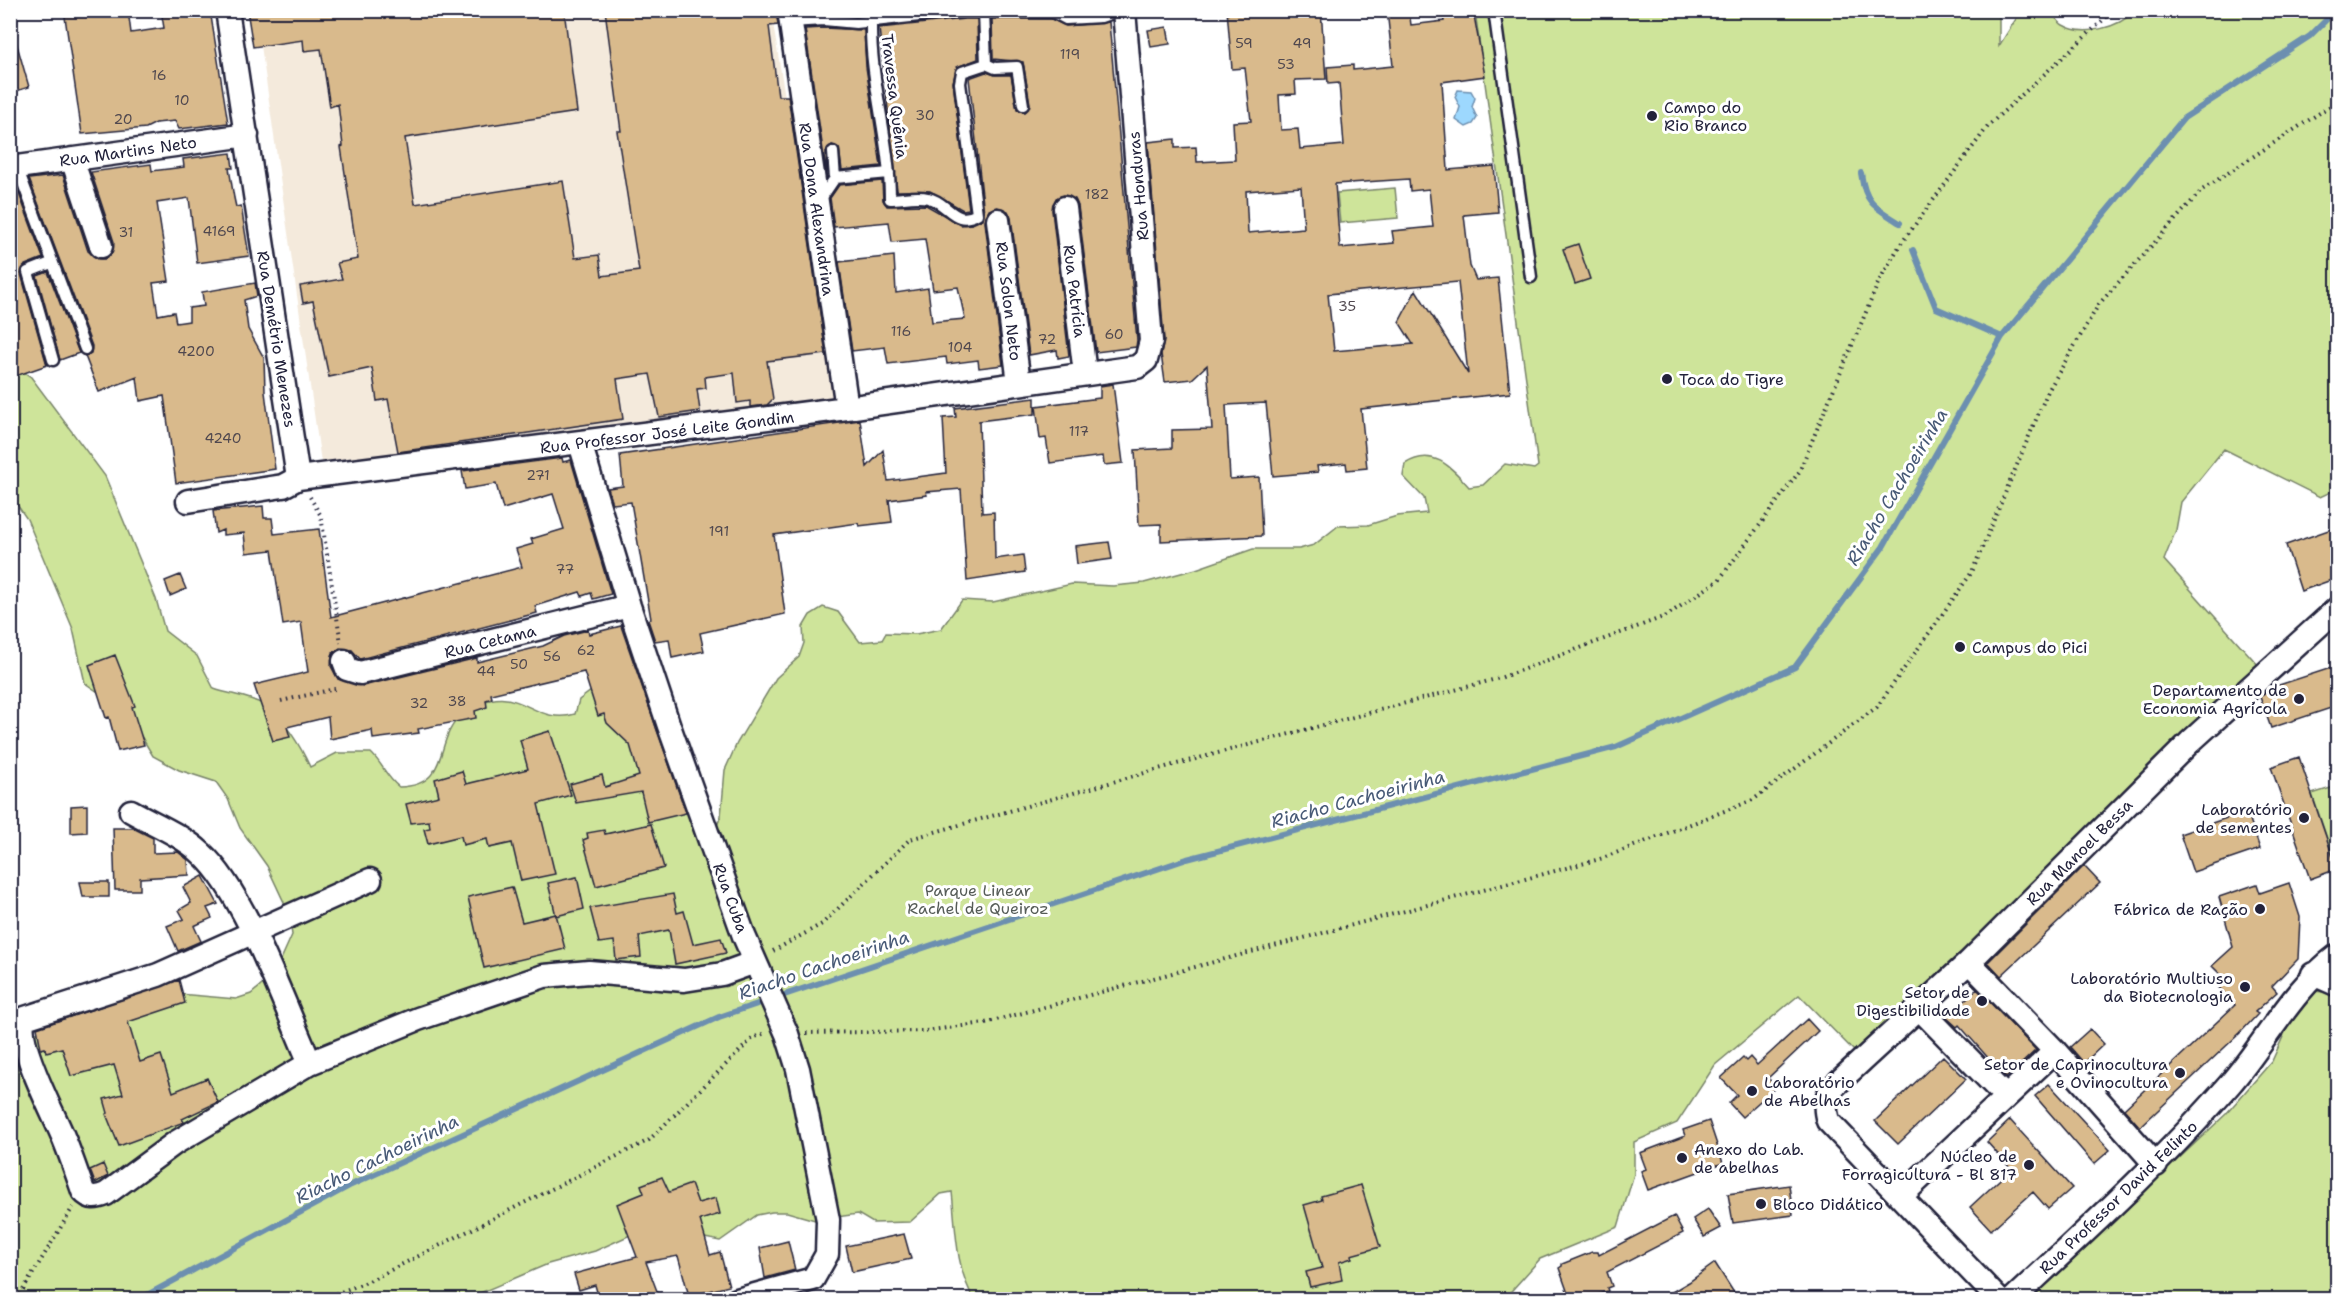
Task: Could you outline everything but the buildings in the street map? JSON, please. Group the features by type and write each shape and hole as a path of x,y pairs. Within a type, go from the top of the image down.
{"street":[{"name":"Rua Demétrio Menezes","path":"227,10 298,478"},
{"name":"Rua Honduras","path":"1122,10 1151,341 1146,360"},
{"name":"Rua Dona Alexandrina","path":"789,16 847,408"},
{"name":"Rua Martins Neto","path":"14,167 246,135"},
{"path":"72,159 101,246"},
{"name":"Rua Patrícia","path":"1065,208 1085,374"},
{"name":"Rua Solon Neto","path":"998,220 1019,383"},
{"name":"Rua Professor José Leite Gondim","path":"188,501 283,486 298,478 847,408 1137,367 1146,360"},
{"name":"Rua Cuba","path":"580,443 629,606 669,726 757,967 785,1027 798,1069 828,1220 827,1254 813,1279 737,1299"},
{"name":"Rua Cetama","path":"348,667 360,674 629,606"},
{"name":"Rua Manoel Bessa","path":"1901,1196 1828,1121 1824,1109 1832,1088 1969,962 2190,742 2337,608"},
{"path":"131,811 189,843 202,853 223,878 252,932 310,1063"},
{"path":"370,880 158,975 25,1018 22,1028 31,1060 83,1191 93,1198 106,1194 175,1143 310,1063 418,1019 544,976 589,972 684,980 757,967"},
{"name":"Rua Professor David Felinto","path":"2012,1299 2156,1165 2231,1083 2313,974 2337,955"},
{"path":"1969,962 2055,1051 2156,1165"},
{"path":"2313,974 2337,985"},
{"path":"1918,1007 2006,1097"},
{"path":"1999,1299 1901,1196 2055,1051"}],"lane":[{"path":"789,16 841,16 872,22 957,11 1017,11 1053,12 1066,19 1101,17 1122,10"},
{"path":"1494,10 1531,277"},
{"path":"984,11 986,64 996,68 1017,67 1023,105"},
{"name":"Travessa Quênia","path":"872,22 871,46 889,173 890,200 928,198 942,204 956,217 977,214 960,76 970,67 986,64"},
{"path":"816,205 835,178 833,152"},
{"path":"14,167 85,349"},
{"path":"835,178 889,173"},
{"path":"51,263 28,272 53,360"}],"path":[{"path":"757,967 822,924 910,839 1173,765 1500,678 1666,616 1719,580 1799,472 1879,281 1900,245 1989,125 2114,10"},
{"path":"319,1299 367,1282 648,1140 753,1038 762,1033 785,1027 925,1031 985,1023 1600,859 1753,800 1877,706 1972,572 2048,391 2099,304 2202,190 2337,101"},
{"path":"281,701 339,688 348,667 321,516 298,478"},
{"path":"17,1299 83,1191"}],"shaded area":[{"path":"256,11 771,11 834,399 321,462"}],"green space":[{"name":"Parque Linear Rachel de Queiroz","path":"1475,11 1999,11 1999,46 2021,11 2050,11 2063,25 2071,29 2090,30 2110,26 2134,11 2337,11 2337,489 2320,497 2224,449 2181,502 2176,530 2164,560 2259,666 1856,1053 1799,995 1715,1065 1677,1123 1634,1142 1634,1174 1618,1227 1540,1259 1504,1299 974,1299 960,1261 952,1192 941,1194 910,1222 873,1223 858,1214 815,1220 787,1212 772,1212 757,1215 720,1241 705,1238 694,1229 650,1226 595,1251 548,1264 466,1299 11,1299 11,1047 35,1033 81,1032 179,994 236,999 251,994 274,975 292,935 289,913 267,866 240,828 228,799 216,782 179,770 153,756 126,711 85,683 73,629 27,519 11,496 10,359 16,367 31,377 105,476 156,599 165,631 197,656 214,689 264,705 278,717 291,733 310,767 337,753 371,753 399,787 416,785 427,779 435,770 454,724 463,714 481,703 497,699 510,700 546,714 560,716 575,714 579,700 591,691 636,690 644,670 715,830 721,816 725,770 737,743 776,678 799,657 804,643 803,627 810,615 823,607 838,612 860,642 882,640 886,633 916,634 941,629 962,600 993,602 1072,584 1113,586 1144,583 1196,569 1253,549 1299,549 1314,545 1338,526 1368,525 1397,516 1427,513 1424,498 1403,476 1405,464 1415,459 1424,457 1441,461 1469,487 1483,485 1505,464 1534,469 1538,466"},
{"path":"1395,188 1398,218 1340,223 1337,193"},
{"path":"2337,786 2338,867 2337,868 2312,794"},
{"path":"2313,991 2324,992 2337,998 2337,1299 2029,1300 2226,1114 2272,1061 2296,1008"}],"water":[{"path":"1458,90 1471,91 1475,98 1472,107 1477,118 1473,124 1466,127 1456,120 1460,107 1455,97"}],"waterway":[{"name":"Riacho Cachoeirinha","path":"138,1300 349,1186 719,1017 1187,859 1616,747 1795,667 1883,547 2002,337 2184,118 2310,36 2336,10"},
{"path":"1861,173 1868,198 1883,213 1900,223"},
{"path":"1913,250 1936,308 2002,337"}],"place":[{"name":"Campo do Rio Branco","path":"1652,116"},
{"name":"Toca do Tigre","path":"1667,379"},
{"name":"Campus do Pici","path":"1960,647"},
{"name":"Departamento de Economia Agrícola","path":"2299,699"},
{"name":"Laboratório de sementes","path":"2304,818"},
{"name":"Fábrica de Ração","path":"2260,909"},
{"name":"Laboratório Multiuso da Biotecnologia","path":"2245,987"},
{"name":"Setor de Digestibilidade","path":"1982,1001"},
{"name":"Setor de Caprinocultura e Ovinocultura","path":"2180,1073"},
{"name":"Laboratório de Abelhas","path":"1752,1091"},
{"name":"Anexo do Lab. de abelhas","path":"1682,1158"},
{"name":"Núcleo de Forragicultura - Bl 817","path":"2029,1165"},
{"name":"Bloco Didático","path":"1761,1204"}]}
